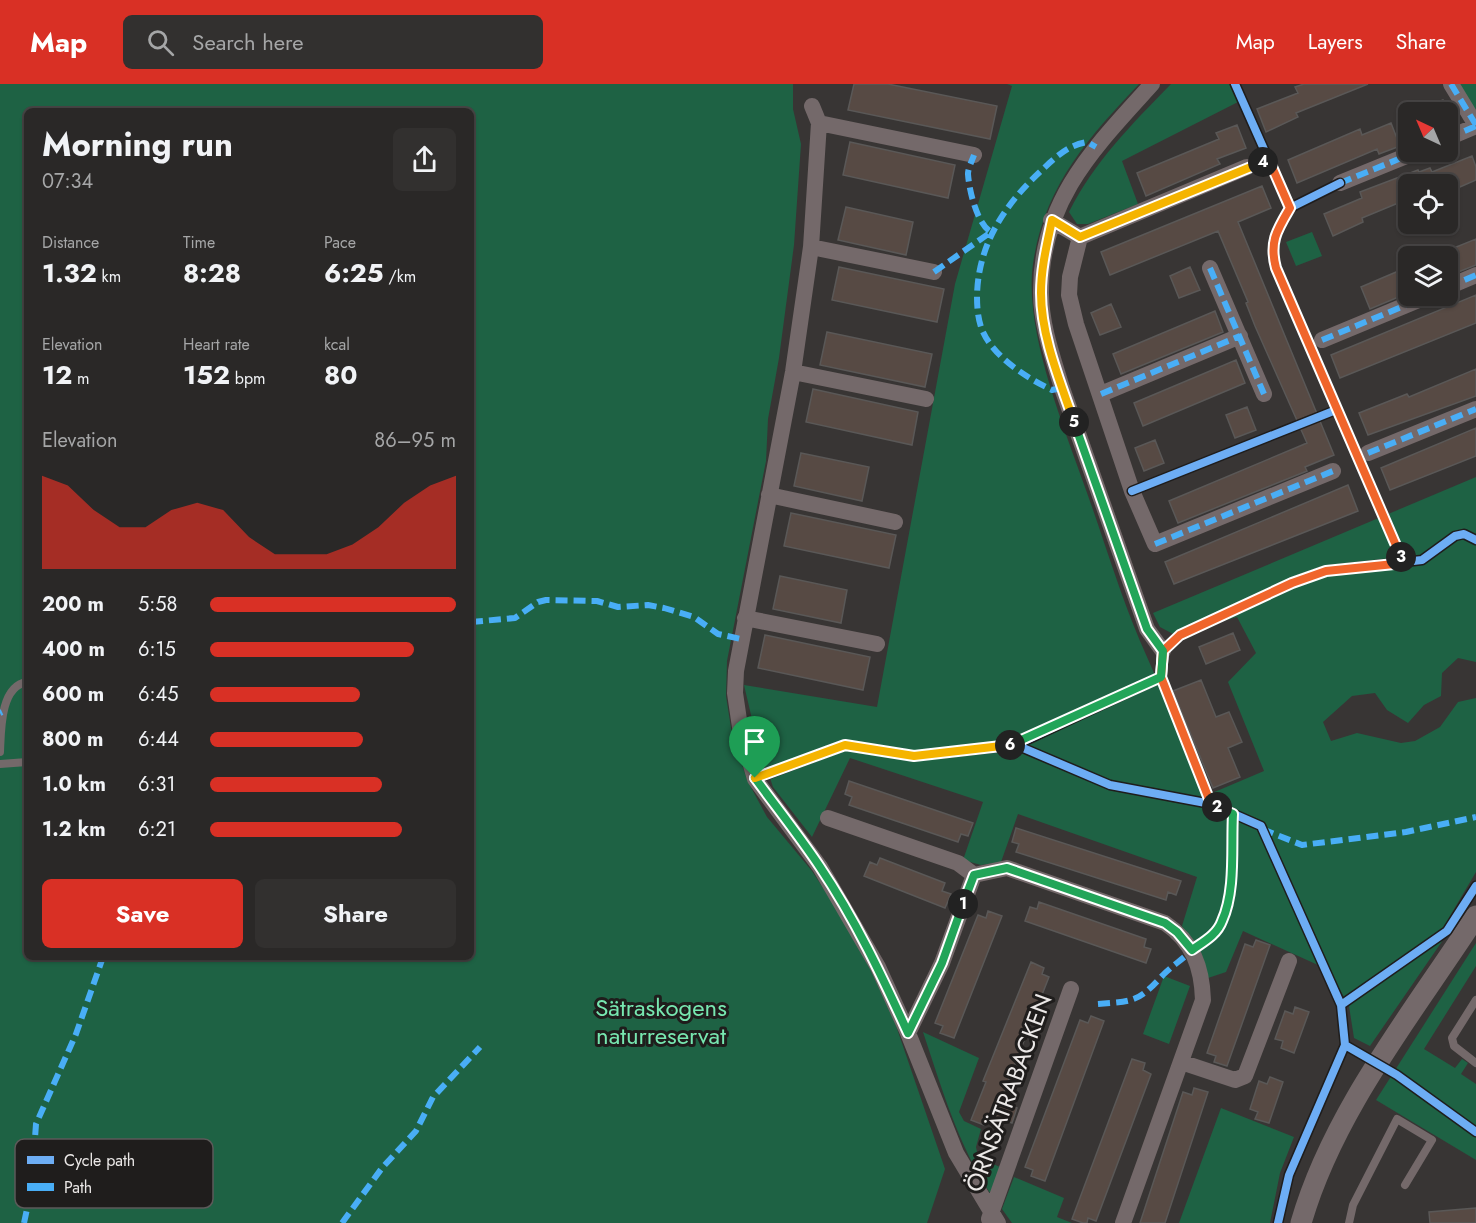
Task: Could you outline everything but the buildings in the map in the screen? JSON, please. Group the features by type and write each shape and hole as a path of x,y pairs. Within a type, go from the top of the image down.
{"street":[{"path":"1152,84 1106,134 1069,184 1052,220 1042,267 1041,295 1052,355 1147,629 1163,651"},
{"path":"1451,84 1476,125 1458,133"},
{"name":"ÖRNSÄTRABACKEN","path":"812,106 819,123 811,247 793,372 735,671 735,693 740,728 755,778 820,867 878,967 908,1033 956,1153 993,1220"},
{"path":"819,123 974,155"},
{"path":"1340,183 1398,159"},
{"path":"1080,237 1247,168"},
{"path":"1052,220 1080,237"},
{"path":"1080,237 1070,277 1069,295 1076,324 1132,491 1155,544 1334,471"},
{"path":"811,247 934,272"},
{"path":"1210,268 1264,394"},
{"path":"1458,283 1476,275"},
{"path":"1322,340 1404,306"},
{"path":"1101,394 1240,336"},
{"path":"793,372 926,399"},
{"path":"1368,453 1476,410"},
{"path":"769,495 895,522"},
{"path":"745,618 877,644"},
{"path":"828,818 958,863 974,875 1007,868 1165,923 1177,932 1192,950 1202,978 1203,1000 1123,1223"},
{"path":"908,1033 942,963 974,875"},
{"path":"1301,1223 1316,1175 1342,1123 1476,916"},
{"path":"1180,1062 1235,1080 1245,1076 1289,961"},
{"name":"ÖRNSÄTRABACKEN","path":"993,1220 1071,989"}],"lane":[{"path":"0,752 2,712 8,695 24,683"},
{"path":"0,764 24,762"},
{"path":"1476,1000 1452,1038 1454,1046 1476,1063"},
{"path":"1349,1223 1353,1205 1397,1119 1432,1140 1405,1185"}],"green space":[{"name":"Sätraskogens naturreservat","path":"0,84 793,84 793,109 801,144 794,245 779,358 768,419 766,461 727,661 726,696 731,728 747,780 767,817 812,871 853,934 892,1014 945,1169 927,1223 0,1223"},
{"path":"1007,84 1139,84 1086,145 1058,188 1047,211 1033,264 1034,316 1046,373 1117,581 1205,796 1264,771 1228,682 1256,653 1237,617 1175,635 1160,627 1153,613 1476,477 1476,662 1458,658 1442,673 1441,696 1424,705 1408,723 1387,710 1375,693 1352,696 1323,722 1331,741 1357,733 1401,743 1415,741 1440,727 1458,702 1476,698 1476,872 1444,926 1443,940 1370,1046 1354,1038 1349,1006 1329,970 1243,931 1226,972 1208,978 1182,926 1197,877 1018,814 1001,862 981,865 963,860 983,802 850,758 812,837 773,787 756,736 744,685 877,707 955,284 1012,86"},
{"path":"1171,84 1229,84 1238,102 1122,161 1138,204 1088,224 1077,224 1069,212 1090,177 1128,129"},
{"path":"1459,84 1476,84 1476,111"},
{"path":"1312,232 1322,256 1296,266 1286,242"},
{"path":"1476,943 1476,966 1424,1049 1455,1068 1462,1059 1468,1063 1461,1074 1476,1084 1476,1160 1376,1100"},
{"path":"1164,976 1190,986 1169,1044 1143,1034"},
{"path":"923,1032 979,1058 959,1112 964,1121 981,1129 976,1147 978,1157 1002,1168 990,1193 959,1135"},
{"path":"1221,1108 1294,1137 1280,1173 1270,1223 1179,1223"},
{"path":"1014,1177 1064,1198 1057,1217 1072,1223 1012,1223 1002,1209"}],"marked path":[{"path":"1451,84 1476,125"},
{"path":"1458,134 1476,126"},
{"path":"1062,388 1052,390 1032,380 1004,359 988,341 981,328 978,314 979,277 988,242 1005,211 1016,197 1063,152 1087,142 1096,147"},
{"path":"934,272 991,232 978,214 970,189 968,172 974,155"},
{"path":"1340,183 1398,159"},
{"path":"1080,237 1247,167"},
{"path":"1210,268 1264,394"},
{"path":"1458,283 1476,275"},
{"path":"1322,340 1404,306"},
{"path":"1101,394 1240,336"},
{"path":"1368,453 1476,409"},
{"path":"1155,544 1333,471"},
{"path":"474,622 515,618 538,602 546,600 597,601 618,607 648,605 664,608 694,617 718,634 741,639"},
{"path":"1262,829 1302,845 1406,832 1476,817"},
{"path":"1098,1004 1135,999 1192,950"},
{"path":"35,1139 36,1124 76,1034 102,960"},
{"path":"342,1223 382,1168 416,1131 433,1097 480,1047"},
{"path":"24,1223 27,1208"}],"cycle path":[{"path":"1235,84 1290,208 1340,183"},
{"path":"1290,208 1281,223 1274,243 1276,268 1404,563"},
{"path":"1132,491 1336,410"},
{"path":"755,779 845,745 914,756 1016,745 1161,677 1163,651 1181,635 1292,583 1325,571 1422,560 1455,536 1464,534 1476,540"},
{"path":"1161,677 1211,804 1261,826 1341,1005"},
{"path":"1016,745 1110,785 1211,804"},
{"path":"1192,950 1217,930 1226,909 1231,882 1233,814"},
{"path":"1278,1223 1289,1175 1345,1045 1341,1005 1447,931 1476,886"},
{"path":"1345,1045 1397,1075 1476,1132"}],"route":[{"path":"755,778 820,867 844,905 878,967 908,1033 942,963 974,875 1007,868 1165,923 1177,932 1192,950 1211,937 1222,922 1230,888 1233,814 1211,804 1161,677 1163,651 1180,635 1292,583 1326,571 1404,563 1376,503 1276,268 1271,250 1277,229 1290,208 1269,160 1080,237 1052,220 1042,267 1041,295 1044,322 1052,355 1147,629 1163,651 1161,677 1016,745 914,756 845,745 755,778"}]}
